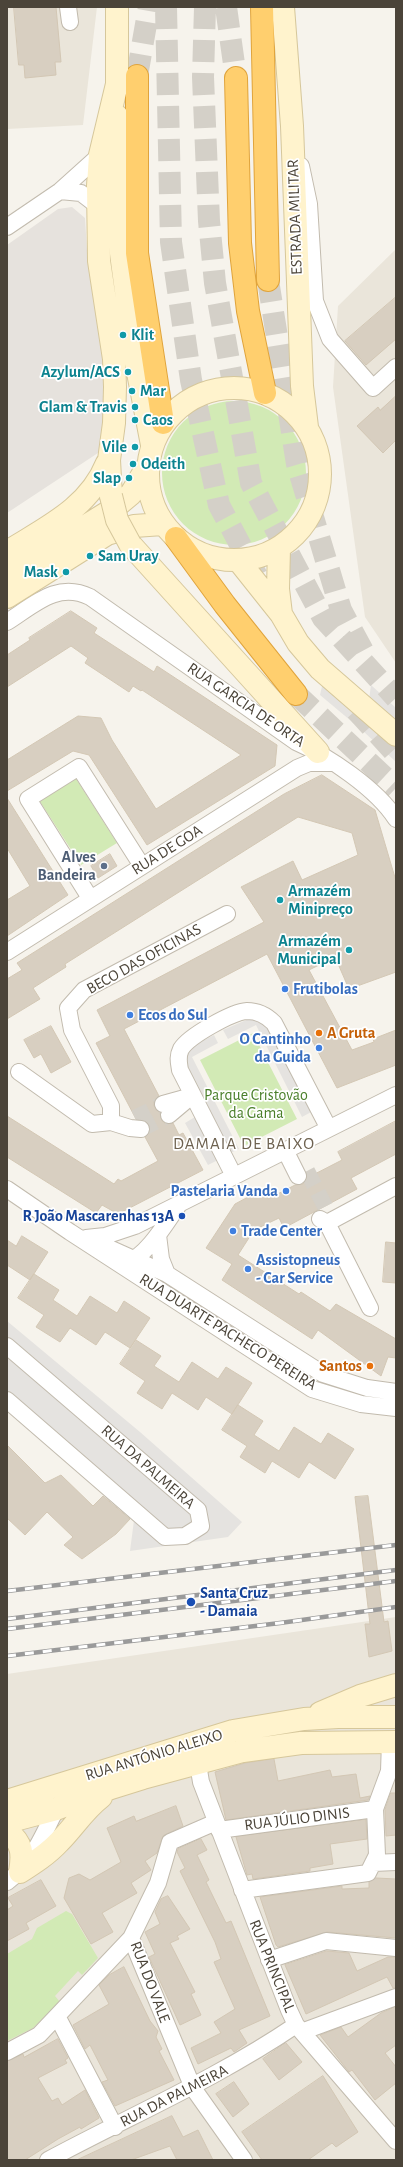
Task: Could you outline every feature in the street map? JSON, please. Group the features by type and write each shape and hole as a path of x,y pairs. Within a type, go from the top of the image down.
{"highway":[{"path":"262,7 268,280"},
{"path":"136,76 137,252 164,424"},
{"path":"236,78 240,243 248,311 265,393"},
{"path":"169,531 225,605 296,694"}],"street":[{"path":"7,575 113,509 130,494 150,455 164,424 179,407 198,395 220,388 243,387 265,393 289,406 307,427 317,448 321,470 319,493 311,515 297,534 279,548 259,557 238,560 216,558 194,551 169,531 153,505 149,485 150,455 134,352 121,253 116,84 118,7"},
{"name":"ESTRADA MILITAR","path":"283,7 292,126 302,378 307,427"},
{"path":"116,84 100,155 98,260 114,359 114,422 109,460 110,496 117,520 130,544 325,757"},
{"path":"292,126 309,204 315,301 330,339 373,388 396,367"},
{"path":"7,227 60,191 100,155"},
{"path":"60,191 81,194 99,207"},
{"path":"7,552 79,505 95,488 109,460"},
{"path":"7,597 107,534 134,526 169,531"},
{"path":"279,548 278,588 281,614"},
{"path":"238,560 281,614 298,643 320,669 396,735"},
{"name":"RUA GARCIA DE ORTA","path":"7,622 55,593 71,590 90,597 296,742 325,757 377,795 396,819"},
{"name":"RUA DE GOA","path":"7,952 297,768 325,757"},
{"path":"90,898 28,799 52,783 79,767 142,866"},
{"name":"BECO DAS OFICINAS","path":"111,1122 111,1106 72,1030 68,1008 84,990 227,914"},
{"path":"234,1176 180,1070 178,1059 181,1050 189,1040 197,1035 247,1011 257,1012 268,1017 274,1023 328,1127"},
{"path":"19,1072 92,1124 111,1122 135,1125"},
{"path":"86,1238 105,1236 135,1226 178,1206 328,1127 396,1095"},
{"path":"166,1110 192,1096"},
{"path":"289,1148 302,1174"},
{"path":"370,1308 325,1219 396,1186"},
{"name":"RUA DUARTE PACHECO PEREIRA","path":"7,1189 70,1232 127,1259 166,1274 323,1374 367,1388 396,1392"},
{"path":"127,1259 158,1235 178,1206"},
{"path":"127,1259 129,1234 135,1226"},
{"name":"RUA DUARTE PACHECO PEREIRA","path":"70,1232 86,1238 127,1259 312,1389 361,1404 396,1408"},
{"path":"158,1235 161,1259 166,1274"},
{"name":"RUA DA PALMEIRA","path":"7,1346 198,1510 201,1526 185,1536 165,1537 7,1400"},
{"path":"304,1719 360,1696 396,1685"},
{"path":"301,1743 345,1730 373,1716 396,1701"},
{"path":"304,1719 373,1716 396,1717"},
{"name":"RUA ANTÓNIO ALEIXO","path":"7,1801 90,1774 233,1731 304,1719"},
{"path":"242,1890 368,1873 377,1855 375,1809 389,1771 393,1742 301,1743"},
{"name":"RUA ANTÓNIO ALEIXO","path":"7,1822 56,1809 111,1788 243,1751 301,1743"},
{"name":"RUA PRINCIPAL","path":"198,1764 201,1782 289,2010 300,2028 396,2141"},
{"path":"14,1877 34,1852 56,1809 73,1788 90,1774"},
{"path":"14,1877 45,1855 69,1832 86,1809 111,1788"},
{"name":"RUA JÚLIO DINIS","path":"218,1826 375,1809"},
{"name":"RUA DO VALE","path":"218,1826 170,1842 158,1883 131,1938 193,2088 244,2160"},
{"path":"7,1831 16,1838 22,1848 14,1877"},
{"path":"373,1863 396,1862"},
{"path":"7,2052 39,2035 131,1938"},
{"path":"269,1960 326,1941 396,1948"},
{"name":"RUA DA PALMEIRA","path":"48,2160 193,2088 300,2028 396,1997"},
{"path":"57,2016 115,2127"}],"shaded area":[{"path":"7,7 97,7 83,125 7,129"},
{"path":"72,207 85,218 87,251 104,358 106,416 101,451 7,513 7,245 58,209"},
{"path":"396,249 396,663 365,617 333,387 338,306"},
{"path":"323,682 396,744 396,762 363,731 320,695"},
{"path":"371,685 396,708 396,724 369,700"},
{"path":"251,1018 264,1020 313,1111 302,1117 256,1025 228,1039 223,1030"},
{"path":"214,1035 218,1043 192,1057 239,1149 228,1154 184,1067 184,1055 198,1043"},
{"path":"195,1117 218,1160 208,1165 185,1123"},
{"path":"7,1321 140,1432 242,1522 228,1537 130,1551 136,1505 7,1392"},
{"path":"396,1617 396,2160 7,2160 7,1674"}],"green space":[{"path":"227,401 241,401 268,409 280,417 290,427 301,445 305,459 305,487 301,501 290,519 280,529 262,540 241,545 227,545 200,537 188,529 178,519 167,501 162,480 162,466 170,439 178,427 188,417 206,406"},
{"path":"75,777 117,843 81,865 39,800"},
{"name":"Parque Cristovão da Gama","path":"253,1033 297,1119 244,1146 200,1060"},
{"path":"66,1911 72,1914 98,1958 82,1975 78,1971 55,1996 60,2002 33,2028 7,2041 7,1954 32,1939 37,1928"}],"building":[{"path":"14,7 56,7 61,62 55,62 56,75 25,78 24,65 19,65"},
{"path":"396,297 396,339 366,365 345,341"},
{"path":"396,396 396,440 383,453 357,426 378,407 380,410"},
{"path":"71,611 97,628 94,633 154,672 157,666 277,745 275,766 147,845 89,755 73,751 7,791 7,760 78,716 101,718 112,740 156,809 241,755 142,690 141,691 133,686 129,692 85,663 88,658 71,646 7,687 7,655 30,640 29,638"},
{"path":"322,775 375,810 396,881 396,972 349,989 335,957 309,970 352,1050 374,1042 373,1039 396,1030 396,1065 337,1088 267,954 124,1029 159,1096 154,1101 154,1106 160,1113 162,1121 166,1124 173,1123 179,1135 183,1133 203,1170 118,1214 102,1205 96,1213 7,1157 7,1116 114,1184 118,1179 121,1181 158,1161 145,1137 150,1130 149,1125 146,1121 136,1119 96,1043 110,1036 97,1010 264,922 241,887 293,861 302,880 358,855 352,833 298,817 65,964 66,967 33,988 40,999 7,1019 7,979 22,970 17,963 284,794"},
{"path":"7,798 68,895 7,936 7,900 30,886 7,848"},
{"path":"110,854 117,866 98,878 91,866"},
{"path":"51,1026 71,1062 51,1073 41,1054 34,1058 24,1040"},
{"path":"396,1121 396,1154 351,1178 357,1189 284,1228 279,1218 254,1230 238,1255 299,1294 301,1292 330,1311 336,1304 396,1339 396,1358 388,1357 381,1376 318,1330 312,1339 222,1280 232,1264 206,1248 235,1204 263,1189 268,1199 295,1185 303,1184 307,1178 342,1160 338,1152"},
{"path":"22,1236 48,1252 30,1280 7,1265 7,1240 16,1246"},
{"path":"386,1242 396,1243 396,1283 383,1282"},
{"path":"34,1274 59,1290 53,1300 77,1316 90,1296 117,1313 124,1301 150,1318 130,1348 105,1332 96,1345 70,1328 60,1342 36,1327 44,1315 18,1298"},
{"path":"136,1340 161,1356 154,1366 179,1382 192,1362 218,1379 226,1367 252,1383 232,1414 206,1397 198,1410 172,1393 162,1409 137,1393 145,1381 120,1364"},
{"path":"238,1405 263,1421 254,1435 279,1451 294,1427 321,1444 328,1433 354,1449 335,1479 309,1462 299,1478 272,1461 265,1473 240,1457 247,1446 222,1430"},
{"path":"7,1445 45,1483 61,1475 93,1506 103,1496 130,1519 116,1534 82,1559 64,1545 73,1537 47,1512 25,1535 7,1518"},
{"path":"368,1496 384,1622 388,1621 392,1651 369,1657 365,1624 370,1624 355,1497"},
{"path":"274,1759 278,1781 330,1770 332,1777 356,1774 360,1798 370,1796 368,1800 226,1820 215,1772 245,1763"},
{"path":"391,1793 396,1793 396,1835 386,1836 385,1810"},
{"path":"176,1806 183,1826 163,1836 157,1853 145,1861 151,1870 131,1883 137,1893 102,1913 113,1932 91,1944 64,1898 69,1878 79,1874 90,1880 121,1862 107,1828 134,1816 136,1821"},
{"path":"366,1820 367,1839 330,1844 333,1864 310,1868 310,1871 253,1879 252,1874 247,1875 236,1837"},
{"path":"201,1839 207,1850 197,1855 209,1880 206,1882 226,1923 231,1921 270,2016 239,2030 247,2043 234,2052 231,2048 198,2064 191,2048 221,2033 214,2022 235,2009 214,1962 221,1959 215,1942 180,1871 185,1868 177,1852 178,1849"},
{"path":"376,1878 396,1879 396,1938 327,1932 278,1947 276,1945 260,1897 342,1886 342,1889 369,1888 369,1882"},
{"path":"41,1880 56,1906 26,1923 29,1929 7,1941 7,1910 13,1906 8,1898"},
{"path":"168,1896 190,1929 177,1936 179,1939 170,1943 195,1992 191,1994 201,2015 180,2025 149,1957 155,1954 145,1932 160,1924 155,1912 161,1899"},
{"path":"327,1951 349,1953 357,1971 388,1957 396,1957 396,1988 393,1988 387,1977 306,2014 285,1965"},
{"path":"124,1967 150,2021 158,2031 156,2037 162,2049 159,2051 174,2080 115,2106 102,2082 108,2080 90,2045 85,2049 73,2025 109,2004 99,1985 109,1975"},
{"path":"396,2007 396,2045 385,2053 396,2067 396,2083 375,2100 352,2070 349,2072 320,2035 341,2027 348,2037 381,2013"},
{"path":"58,2039 68,2058 65,2060 67,2063 38,2078 52,2101 58,2098 62,2105 85,2090 99,2118 81,2129 80,2127 58,2139 25,2160 7,2160 7,2061 23,2054 24,2057"},
{"path":"286,2043 302,2062 279,2080 263,2059"},
{"path":"323,2076 358,2132 336,2147 332,2143 308,2160 262,2160 242,2132"},
{"path":"234,2082 249,2104 233,2117 216,2094"},
{"path":"172,2116 183,2137 198,2130 213,2160 177,2160 170,2146 131,2160 77,2160"}],"tunnel":[{"path":"137,76 149,7"},
{"path":"166,7 171,242 191,380 219,505 258,578"},
{"path":"205,7 203,77 209,221 215,283 251,483 323,618 396,698"},
{"path":"226,7 236,78"},
{"path":"268,280 297,464 341,610 363,651"},
{"path":"296,694 396,788"},
{"path":"356,710 396,754"},
{"path":"135,1118 163,1104"},
{"path":"141,1129 169,1115"},
{"path":"307,1171 329,1214"}],"railway":[{"path":"7,1591 396,1545"},
{"path":"7,1619 396,1570"},
{"path":"7,1629 396,1581"},
{"path":"7,1656 280,1623 396,1607"}],"place":[{"name":"Klit","path":"123,335"},
{"name":"Azylum/ACS","path":"128,372"},
{"name":"Mar","path":"132,391"},
{"name":"Glam & Travis","path":"135,407"},
{"name":"Caos","path":"135,420"},
{"name":"Vile","path":"135,447"},
{"name":"Odeith","path":"133,464"},
{"name":"Slap","path":"129,478"},
{"name":"Sam Uray","path":"90,556"},
{"name":"Mask","path":"66,572"},
{"name":"Alves Bandeira","path":"104,866"},
{"name":"Armazém Minipreço","path":"280,900"},
{"name":"Armazém Municipal","path":"349,950"},
{"name":"Frutibolas","path":"285,989"},
{"name":"Ecos do Sul","path":"130,1015"},
{"name":"A Gruta","path":"319,1033"},
{"name":"O Cantinho da Guida","path":"319,1048"},
{"name":"Pastelaria Vanda","path":"286,1191"},
{"name":"R João Mascarenhas 13A","path":"182,1216"},
{"name":"Trade Center","path":"233,1231"},
{"name":"Assistopneus - Car Service","path":"248,1269"},
{"name":"Santos","path":"370,1366"},
{"name":"Santa Cruz - Damaia","path":"191,1602"}],"district":[{"name":"DAMAIA DE BAIXO","path":"244,1144"}]}
